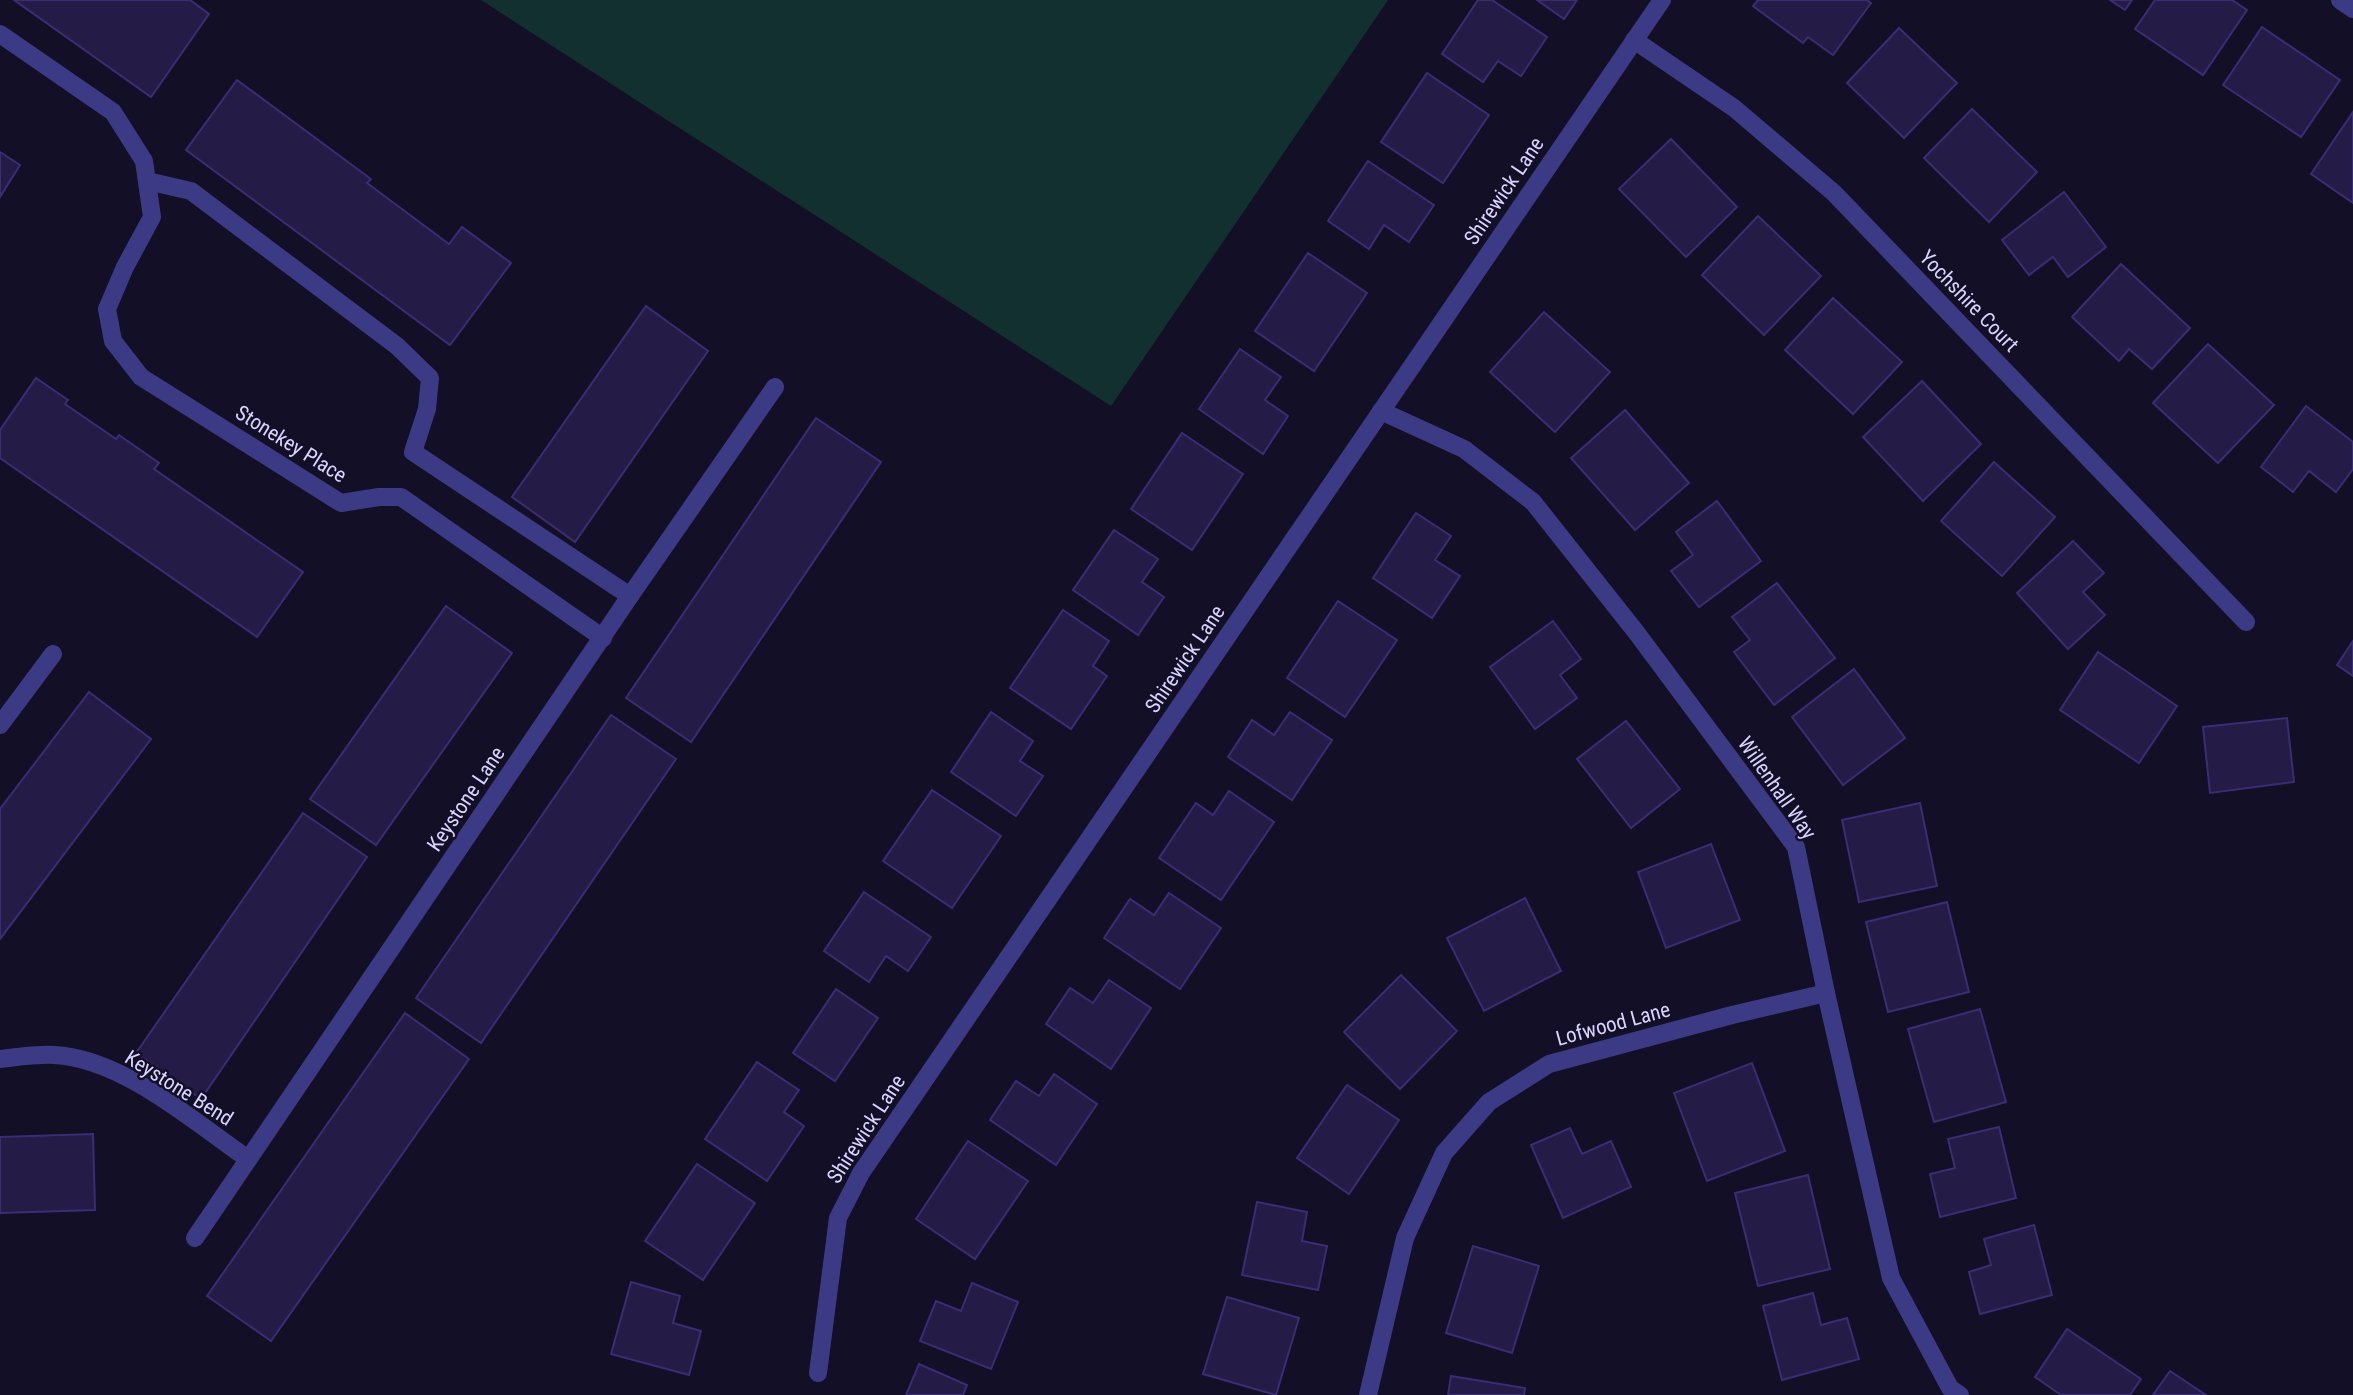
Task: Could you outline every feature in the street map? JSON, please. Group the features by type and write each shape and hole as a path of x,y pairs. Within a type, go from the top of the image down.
{"street":[{"name":"Shirewick Lane","path":"818,1373 838,1218 861,1172 1662,0"},
{"path":"2340,0 2353,9"},
{"name":"Stonekey Place","path":"0,34 113,112 144,161 152,218 125,267 107,309 113,341 141,377 341,503 379,497 401,497 603,638"},
{"name":"Yochshire Court","path":"1634,40 1734,108 1834,193 2246,622"},
{"path":"147,181 191,191 397,346 430,378 427,409 413,452 630,596"},
{"name":"Keystone Lane","path":"195,1238 630,596 775,387"},
{"name":"Willenhall Way","path":"1381,411 1464,449 1533,502 1636,632 1796,847 1826,993 1891,1278 1950,1388 1960,1395"},
{"path":"0,725 54,654"},
{"name":"Lofwood Lane","path":"1368,1395 1405,1238 1444,1153 1489,1102 1549,1064 1826,993"},
{"name":"Keystone Bend","path":"0,1059 55,1055 90,1062 130,1078 248,1159"}],"green space":[{"path":"481,0 1388,0 1111,406"}],"building":[{"path":"14,0 190,0 209,14 151,97"},
{"path":"1478,0 1492,0 1547,37 1521,76 1498,61 1483,82 1442,54"},
{"path":"1537,0 1577,0 1564,19"},
{"path":"1758,0 1867,0 1871,3 1833,55 1808,37 1803,43 1753,6"},
{"path":"2110,0 2132,0 2125,10"},
{"path":"2155,0 2232,0 2247,10 2203,75 2135,29"},
{"path":"2262,27 2340,80 2301,137 2223,85"},
{"path":"1899,28 1957,83 1904,138 1847,83"},
{"path":"1427,73 1489,115 1443,183 1381,142"},
{"path":"237,80 371,179 367,183 449,244 462,227 511,263 450,345 186,150"},
{"path":"1972,109 2037,172 1989,222 1924,158"},
{"path":"2353,112 2353,203 2311,174"},
{"path":"1671,139 1737,207 1686,257 1619,189"},
{"path":"0,152 20,165 0,197"},
{"path":"1368,161 1434,205 1409,242 1384,225 1369,249 1328,221"},
{"path":"2064,192 2106,247 2068,277 2053,257 2029,275 2002,240"},
{"path":"1758,216 1821,276 1764,335 1702,275"},
{"path":"1308,253 1367,293 1314,371 1255,331"},
{"path":"2121,264 2190,328 2152,369 2129,349 2119,361 2072,317"},
{"path":"1833,298 1902,362 1853,414 1785,350"},
{"path":"646,306 708,351 575,542 512,497"},
{"path":"1544,312 1610,372 1555,432 1490,372"},
{"path":"2208,344 2274,405 2218,463 2153,403"},
{"path":"1240,349 1281,377 1265,400 1288,416 1263,454 1199,409"},
{"path":"36,378 68,400 65,404 116,439 119,435 159,463 154,469 303,572 257,637 0,458 0,430"},
{"path":"1922,381 1981,444 1923,501 1863,437"},
{"path":"2306,406 2353,442 2353,469 2336,492 2309,471 2293,492 2261,467"},
{"path":"1625,410 1689,483 1635,530 1571,458"},
{"path":"816,418 881,462 691,742 626,698"},
{"path":"1182,433 1243,474 1192,550 1131,509"},
{"path":"1994,462 2055,517 2002,576 1941,521"},
{"path":"1717,501 1761,561 1699,607 1671,571 1693,555 1676,532"},
{"path":"1416,513 1451,536 1435,560 1460,576 1432,618 1373,578"},
{"path":"1114,530 1158,559 1142,582 1164,597 1138,635 1073,590"},
{"path":"2073,541 2104,573 2083,592 2105,615 2068,649 2017,593"},
{"path":"1777,583 1835,658 1774,705 1734,652 1750,640 1732,617"},
{"path":"1338,601 1397,640 1345,717 1287,678"},
{"path":"446,606 512,653 376,845 310,799"},
{"path":"1063,610 1109,641 1093,666 1107,676 1071,729 1010,688"},
{"path":"1553,621 1581,659 1560,675 1577,698 1535,729 1490,667"},
{"path":"2353,641 2353,676 2337,665"},
{"path":"2098,652 2177,706 2139,763 2060,710"},
{"path":"1854,669 1905,738 1843,785 1792,717"},
{"path":"89,692 151,739 0,939 0,809"},
{"path":"991,712 1033,741 1020,761 1043,776 1016,816 951,772"},
{"path":"1290,712 1332,740 1292,800 1228,757 1252,720 1274,735"},
{"path":"611,715 676,759 481,1043 416,998"},
{"path":"2287,718 2294,782 2210,793 2203,727"},
{"path":"1626,721 1680,789 1631,828 1577,759"},
{"path":"932,790 1001,836 952,908 883,861"},
{"path":"1229,791 1274,822 1221,900 1159,858 1196,803 1213,815"},
{"path":"1920,803 1937,886 1859,902 1842,820"},
{"path":"303,813 367,857 201,1099 136,1053"},
{"path":"1711,844 1740,920 1666,948 1638,872"},
{"path":"864,892 931,937 908,971 886,956 869,982 824,951"},
{"path":"1169,893 1221,928 1180,989 1104,938 1130,899 1154,915"},
{"path":"1525,898 1561,971 1484,1011 1447,938"},
{"path":"1947,902 1969,992 1888,1012 1866,922"},
{"path":"1401,975 1457,1031 1400,1089 1344,1032"},
{"path":"1109,980 1151,1008 1111,1069 1046,1024 1070,988 1093,1003"},
{"path":"836,989 878,1018 835,1081 793,1053"},
{"path":"1980,1009 2006,1102 1934,1122 1908,1029"},
{"path":"405,1013 469,1059 271,1341 207,1296"},
{"path":"757,1062 799,1090 784,1112 804,1126 767,1181 705,1139"},
{"path":"1752,1063 1785,1151 1707,1181 1674,1093"},
{"path":"1054,1074 1097,1104 1056,1165 990,1120 1016,1081 1039,1096"},
{"path":"1347,1085 1399,1120 1349,1194 1297,1158"},
{"path":"1999,1127 2016,1198 1940,1217 1930,1174 1955,1168 1948,1139"},
{"path":"1570,1128 1582,1154 1611,1141 1631,1187 1563,1218 1531,1145"},
{"path":"93,1134 95,1210 0,1213 0,1137"},
{"path":"968,1141 1028,1181 975,1259 916,1219"},
{"path":"697,1164 755,1203 703,1280 645,1241"},
{"path":"1808,1175 1830,1269 1758,1286 1735,1193"},
{"path":"1257,1202 1307,1212 1302,1241 1327,1246 1318,1290 1242,1275"},
{"path":"2034,1225 2052,1295 1980,1314 1969,1272 1991,1265 1984,1239"},
{"path":"1473,1246 1539,1266 1512,1353 1446,1333"},
{"path":"631,1282 680,1296 673,1323 701,1331 689,1375 611,1354"},
{"path":"972,1283 1018,1302 991,1369 920,1341 936,1301 961,1311"},
{"path":"1813,1293 1821,1325 1847,1318 1859,1359 1782,1380 1763,1306"},
{"path":"1227,1297 1299,1318 1276,1395 1203,1374"},
{"path":"2067,1329 2141,1379 2130,1395 2061,1395 2035,1377"},
{"path":"919,1364 967,1385 963,1395 906,1395"},
{"path":"2170,1371 2206,1395 2153,1395"},
{"path":"1451,1376 1525,1388 1524,1395 1448,1395"}]}
